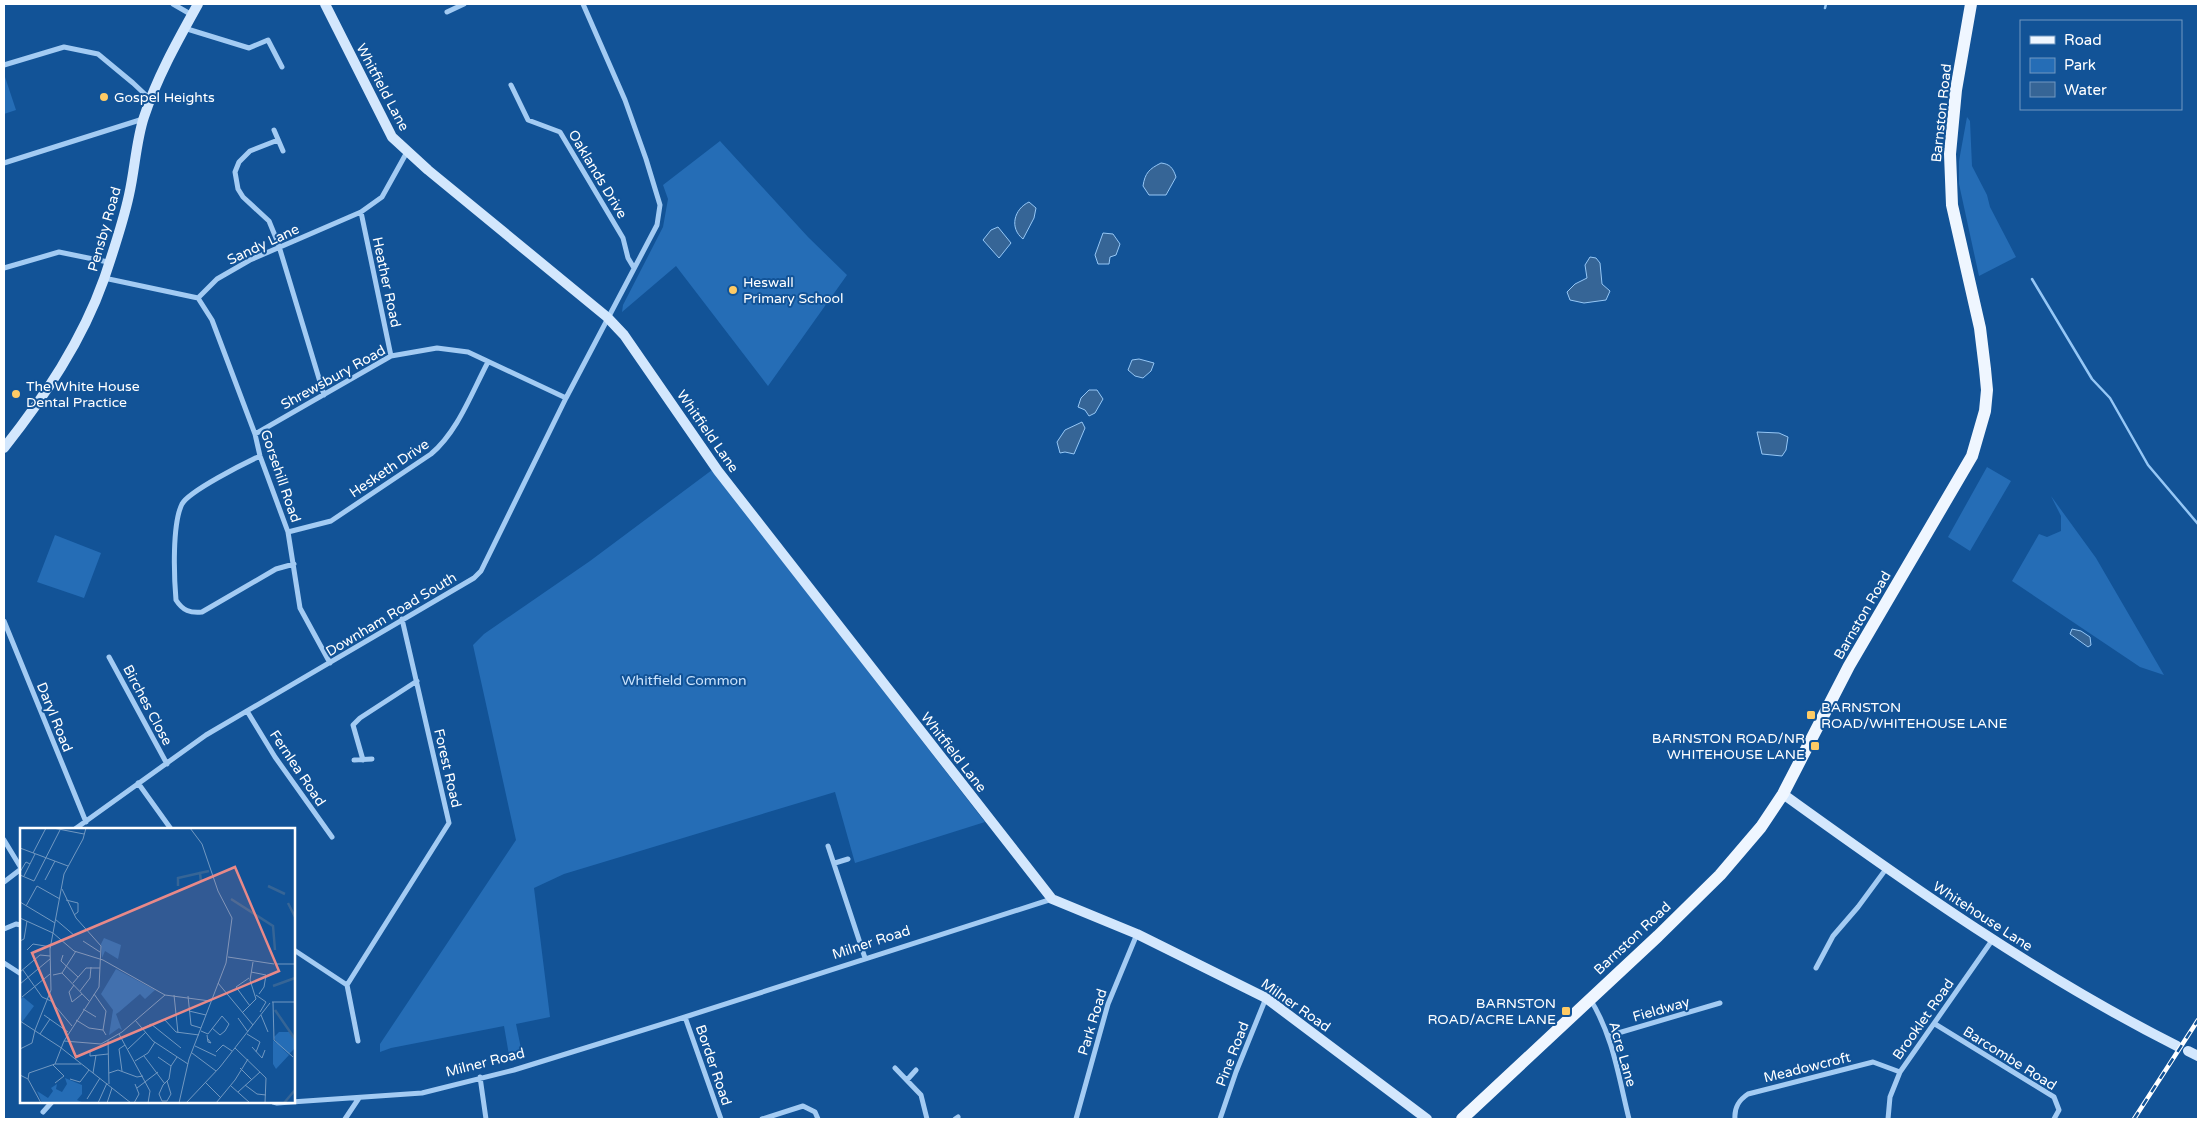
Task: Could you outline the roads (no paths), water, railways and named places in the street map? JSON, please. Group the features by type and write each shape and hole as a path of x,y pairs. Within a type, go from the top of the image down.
{"main road":[{"name":"Barnston Road","path":"1462,1119 1589,998 1658,936 1745,848 1783,794 1849,666 1972,456 1985,411 1986,383 1980,328 1952,205 1950,154 1953,116 1971,4"}],"street":[{"path":"173,4 192,15"},
{"name":"Pensby Road","path":"4,448 31,414 74,348 104,278 129,197 144,119 150,100 184,28 198,4"},
{"name":"Whitfield Lane","path":"325,4 392,138 607,318 624,335 718,471 1052,898"},
{"path":"447,12 456,5 464,4"},
{"name":"Downham Road South","path":"77,828 206,735 474,578 480,571 566,398 657,225 660,206 625,100 582,4"},
{"path":"184,28 249,48 268,40 282,67"},
{"path":"4,64 64,47 98,54 134,83 150,100"},
{"name":"Oaklands Drive","path":"511,85 528,120 560,132 623,238 628,258 634,268"},
{"path":"4,163 144,119"},
{"path":"274,130 283,151"},
{"path":"278,140 245,155 235,172 238,189 243,197 269,221 280,249 324,394"},
{"name":"Sandy Lane","path":"198,298 217,279 250,260 280,249 361,212 382,197 407,152"},
{"name":"Heather Road","path":"361,212 391,356"},
{"path":"4,268 59,252 108,262"},
{"path":"104,278 198,298"},
{"name":"Gorsehill Road","path":"198,298 212,320 255,434 260,456 288,532 300,608 330,663"},
{"name":"Shrewsbury Road","path":"255,434 391,356 437,348 468,352 566,398"},
{"name":"Hesketh Drive","path":"288,532 331,521 444,443 454,428 488,362"},
{"path":"260,456 240,465 182,502 176,519 176,600 181,608 191,612 202,612 276,569 294,564"},
{"name":"Forest Road","path":"347,985 449,823 402,619"},
{"name":"Daryl Road","path":"4,621 86,822"},
{"name":"Birches Close","path":"109,657 167,764"},
{"path":"363,760 354,725 360,718 416,681"},
{"name":"Fernlea Road","path":"247,711 275,757 332,837"},
{"path":"354,760 372,759"},
{"path":"138,783 171,828"},
{"name":"Whitehouse Lane","path":"1783,794 1886,869 1993,939 2084,996 2177,1046"},
{"path":"4,840 20,867"},
{"path":"828,846 865,958"},
{"path":"835,863 848,859"},
{"path":"1816,968 1833,936 1858,907 1886,869"},
{"path":"4,882 20,870"},
{"name":"Milner Road","path":"295,1102 422,1093 514,1070 685,1017 1052,898 1137,934 1266,998 1427,1119"},
{"path":"4,929 16,924 20,925"},
{"name":"Park Road","path":"1076,1119 1108,1004 1137,934"},
{"name":"Brooklet Road","path":"1888,1119 1890,1097 1900,1072 1993,939"},
{"path":"295,951 347,985 358,1042"},
{"path":"4,963 20,973"},
{"name":"Pine Road","path":"1220,1119 1236,1072 1266,998"},
{"name":"Acre Lane","path":"1589,998 1600,1014 1608,1036 1628,1119"},
{"name":"Fieldway","path":"1608,1036 1720,1003"},
{"name":"Border Road","path":"685,1017 721,1119"},
{"name":"Barcombe Road","path":"1935,1024 2054,1097 2059,1110 2054,1119"},
{"path":"2188,1051 2198,1056"},
{"name":"Meadowcroft","path":"1735,1119 1736,1107 1741,1099 1748,1094 1873,1062 1900,1072"},
{"path":"895,1068 921,1095 927,1119"},
{"path":"907,1080 916,1070"},
{"path":"480,1077 486,1119"},
{"path":"344,1119 359,1098"},
{"path":"43,1112 51,1103"},
{"path":"762,1119 803,1106 815,1112 818,1119"}],"water":[{"path":"1161,163 1171,167 1176,177 1166,195 1149,195 1143,186 1146,175 1151,169"},
{"path":"1029,202 1036,208 1034,218 1023,239 1016,230 1015,219 1020,209"},
{"path":"998,227 1011,243 999,258 983,240 991,230"},
{"path":"1103,233 1113,234 1120,244 1116,255 1110,257 1109,264 1098,264 1095,255"},
{"path":"1590,257 1596,258 1600,263 1602,284 1610,291 1606,300 1584,303 1570,300 1567,292 1575,284 1587,278 1585,265"},
{"path":"1139,359 1154,363 1151,371 1143,378 1135,376 1128,370 1132,360"},
{"path":"1089,390 1097,390 1103,399 1095,413 1089,416 1085,410 1078,407 1081,398"},
{"path":"1082,422 1085,428 1074,454 1060,453 1057,442 1065,430"},
{"path":"1757,432 1779,433 1788,437 1786,450 1782,456 1762,454"},
{"path":"2072,629 2081,631 2090,637 2091,645 2088,647 2070,634"}],"waterway":[{"path":"1825,8 1826,4"},
{"path":"2032,279 2092,379 2110,398 2148,465 2198,524"}],"railway":[{"path":"2134,1119 2198,1020"}],"place":[{"name":"Gospel Heights","path":"104,97"},
{"name":"Heswall Primary School","path":"733,290"},
{"name":"The White House Dental Practice","path":"16,394"},
{"name":"BARNSTON ROAD/WHITEHOUSE LANE","path":"1811,715"},
{"name":"BARNSTON ROAD/NR WHITEHOUSE LANE","path":"1815,746"},
{"name":"BARNSTON ROAD/ACRE LANE","path":"1566,1011"}],"park label":[{"name":"Whitfield Common","path":"684,680"}]}
